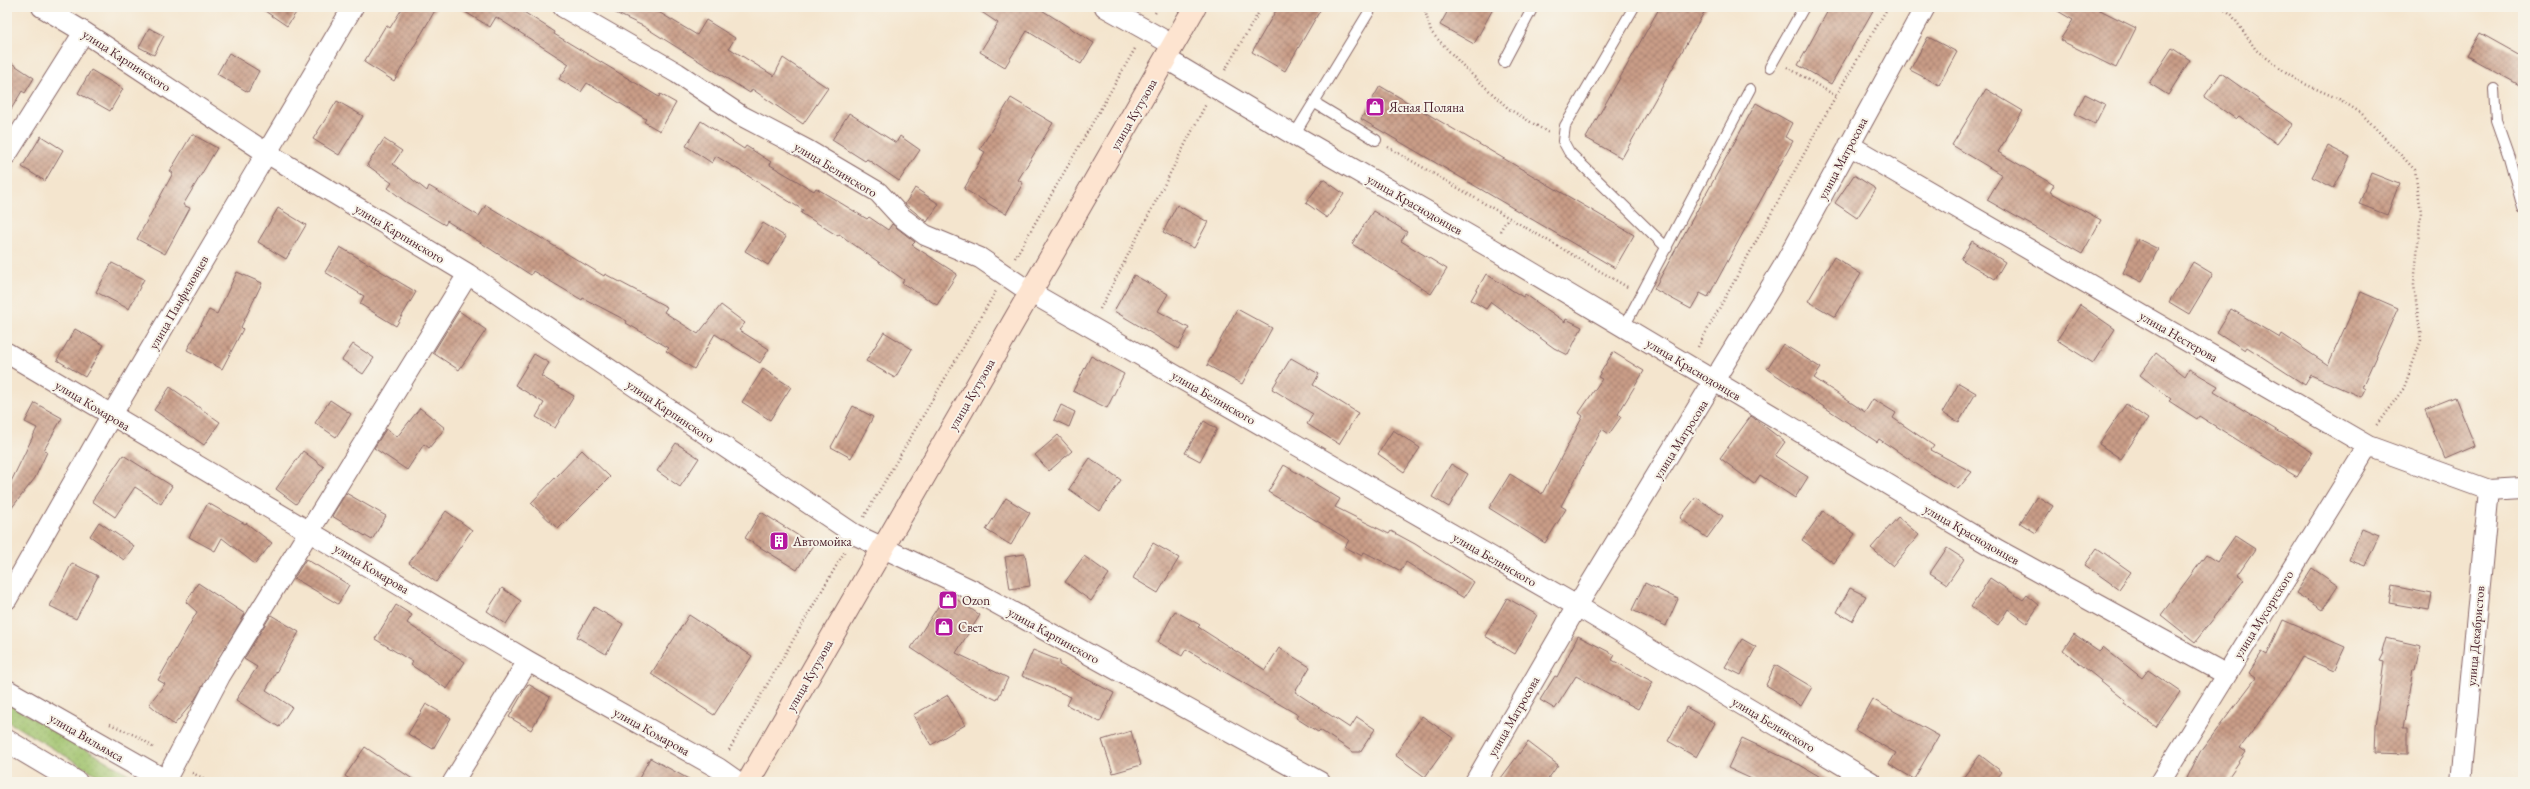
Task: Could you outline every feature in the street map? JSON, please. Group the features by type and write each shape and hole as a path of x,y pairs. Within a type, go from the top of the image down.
{"main road":[{"name":"улица Кутузова","path":"748,782 882,547 1195,7"}],"street":[{"name":"улица Карпинского","path":"42,7 84,32 265,152 468,274 854,534 976,592 1320,782"},
{"name":"улица Панфиловцев","path":"7,600 111,416 265,152 353,7"},
{"name":"улица Белинского","path":"563,7 677,73 740,115 807,150 878,192 901,217 925,235 980,258 1030,292 1577,606 1871,782"},
{"name":"улица Краснодонцев","path":"1105,7 1145,30 1215,87 1294,135 1491,248 1998,550 2225,674"},
{"name":"улица Матросова","path":"1475,782 1577,606 1715,382 1783,267 1925,7"},
{"path":"7,154 84,32"},
{"name":"улица Нестерова","path":"1849,145 2368,446 2489,490 2523,488"},
{"path":"166,781 220,676 308,530 468,274"},
{"name":"улица Комарова","path":"7,353 111,416 308,530 528,661 718,768 738,782"},
{"name":"улица Мусоргского","path":"2160,782 2225,674 2368,446"},
{"name":"улица Декабристов","path":"2461,782 2489,490"},
{"path":"453,782 528,661"},
{"name":"улица Вильямса","path":"7,692 166,781"},
{"path":"7,741 76,782"}],"lane":[{"path":"1294,135 1315,103 1372,7"},
{"path":"1504,62 1533,7"},
{"path":"1634,7 1565,126 1563,141 1569,152 1667,248"},
{"path":"1772,63 1804,7"},
{"path":"1624,327 1750,89"},
{"path":"2494,89 2496,120 2509,158 2523,208"},
{"path":"1315,103 1376,140"}],"path":[{"path":"718,768 1159,7"},
{"path":"1091,326 1215,87 1262,7"},
{"path":"1424,7 1431,32 1466,70 1509,109 1563,141"},
{"path":"1688,365 1836,96 1888,7"},
{"path":"2222,7 2232,16 2256,50 2298,81 2339,99 2361,113 2415,170 2421,212 2414,286 2421,340 2404,388 2375,426 2368,446"},
{"path":"1772,63 1836,96"},
{"path":"1376,140 1641,296"}],"green space":[{"path":"7,703 142,782 109,782 7,721"}],"building":[{"path":"259,7 300,7 287,26"},
{"path":"403,7 437,7 394,81 364,62 386,25 390,28"},
{"path":"457,7 516,7 555,32 554,34 659,97 660,94 676,103 660,131 644,122 646,119 587,83 581,92 559,79 569,64 496,17 490,27"},
{"path":"603,7 650,7 697,35 706,20 735,38 729,48 774,76 783,58 828,88 803,124 752,89 750,93 643,26"},
{"path":"974,7 1037,7 1094,43 1081,64 1027,31 1005,67 980,52 998,23"},
{"path":"1278,7 1322,7 1285,71 1252,52"},
{"path":"1450,7 1494,7 1474,44 1440,25"},
{"path":"1660,7 1707,7 1622,158 1586,138"},
{"path":"1830,7 1875,7 1831,84 1798,65"},
{"path":"2051,7 2094,7 2136,28 2116,68 2060,40 2073,20"},
{"path":"149,28 164,36 154,55 139,47"},
{"path":"2480,33 2523,57 2523,87 2467,56"},
{"path":"1928,37 1957,52 1939,85 1910,70"},
{"path":"2172,48 2190,60 2168,95 2149,83"},
{"path":"229,53 259,71 248,92 217,74"},
{"path":"7,60 34,78 25,93 22,91 7,116"},
{"path":"91,70 123,89 110,111 78,93"},
{"path":"2221,73 2293,124 2277,144 2239,116 2236,119 2204,97"},
{"path":"1380,86 1634,235 1615,268 1361,119"},
{"path":"1986,89 2023,111 1998,152 2054,185 2050,192 2101,220 2082,254 1987,200 2002,175 1952,145"},
{"path":"2085,94 2105,104 2095,124 2075,114"},
{"path":"1011,98 1053,123 1018,180 1023,183 1006,214 964,189 985,152 980,149"},
{"path":"337,101 363,116 339,155 313,139"},
{"path":"1756,103 1792,123 1785,137 1793,141 1708,297 1700,293 1691,309 1654,289"},
{"path":"849,113 896,143 900,136 920,150 899,181 867,159 865,161 832,140"},
{"path":"701,121 744,149 746,146 771,162 770,165 814,191 816,188 867,219 869,217 888,230 892,224 915,242 912,245 957,274 937,305 902,283 904,280 839,234 838,236 801,213 803,210 716,156 712,163 686,146"},
{"path":"192,134 217,148 183,205 190,208 165,254 137,239 173,173 170,171"},
{"path":"41,136 63,150 45,181 22,167"},
{"path":"384,139 402,151 393,164 427,191 429,186 479,216 486,205 604,276 605,274 667,307 664,312 698,334 721,305 745,323 739,330 769,349 760,363 715,334 694,369 666,351 669,348 626,323 627,321 583,298 582,300 533,271 531,275 447,221 445,225 406,202 388,188 392,183 367,165"},
{"path":"2328,146 2350,157 2334,188 2312,177"},
{"path":"2371,173 2399,184 2387,215 2359,204"},
{"path":"1854,175 1876,189 1857,218 1835,203"},
{"path":"1323,179 1344,194 1327,218 1306,203"},
{"path":"915,188 939,204 927,222 905,204"},
{"path":"1177,205 1208,222 1194,248 1163,232"},
{"path":"278,208 306,225 286,259 258,242"},
{"path":"1373,211 1407,232 1401,241 1447,269 1431,294 1352,244"},
{"path":"763,223 786,237 768,265 745,251"},
{"path":"2138,239 2158,249 2142,282 2123,273"},
{"path":"1972,241 2005,262 1995,279 1961,259"},
{"path":"340,247 416,292 396,326 360,304 364,296 325,272"},
{"path":"1834,257 1861,274 1835,317 1808,301"},
{"path":"2193,262 2213,274 2189,314 2169,302"},
{"path":"112,263 144,279 129,309 96,292"},
{"path":"237,272 262,283 241,327 243,329 222,369 187,350 209,310 217,314"},
{"path":"1486,274 1523,297 1525,294 1565,322 1566,319 1582,327 1568,355 1554,348 1491,302 1486,309 1471,300"},
{"path":"1134,275 1168,294 1158,311 1189,328 1178,349 1114,311"},
{"path":"2361,292 2398,308 2362,387 2365,389 2361,397 2311,375 2305,385 2247,347 2245,350 2217,332 2231,309 2280,338 2282,334 2328,365"},
{"path":"2080,305 2115,329 2093,363 2057,340"},
{"path":"1237,309 1272,328 1242,384 1207,365"},
{"path":"459,311 486,330 459,370 433,353"},
{"path":"75,329 104,345 85,377 57,360"},
{"path":"884,332 912,349 895,378 866,361"},
{"path":"353,344 374,358 363,374 342,360"},
{"path":"1783,344 1821,368 1814,378 1865,412 1873,399 1896,413 1893,418 1934,446 1931,450 1972,472 1958,489 1936,477 1879,439 1877,442 1767,369"},
{"path":"1613,352 1644,371 1618,414 1621,417 1609,434 1602,429 1561,506 1566,509 1545,543 1489,508 1510,474 1542,494 1583,416 1579,413 1602,379 1598,377"},
{"path":"2156,353 2185,376 2189,369 2218,386 2214,392 2312,452 2297,477 2199,416 2197,419 2169,401 2171,399 2140,375"},
{"path":"534,354 549,363 541,376 574,396 555,428 536,417 544,403 515,385"},
{"path":"1091,356 1124,374 1107,408 1073,391"},
{"path":"1291,358 1319,374 1313,385 1358,413 1339,444 1307,424 1313,414 1272,389"},
{"path":"763,369 791,387 770,420 742,402"},
{"path":"1959,383 1976,393 1959,422 1942,413"},
{"path":"170,387 220,422 204,445 154,410"},
{"path":"2455,397 2475,446 2445,459 2425,409"},
{"path":"330,400 351,414 336,437 315,423"},
{"path":"35,403 62,418 44,450 47,452 35,478 7,514 7,490 37,428 25,422"},
{"path":"2126,404 2148,419 2121,459 2099,444"},
{"path":"1061,405 1075,412 1069,427 1054,420"},
{"path":"853,406 873,417 851,458 831,447"},
{"path":"420,408 445,428 429,448 424,444 407,470 374,448 386,429 397,437"},
{"path":"1751,416 1785,442 1775,456 1808,477 1795,498 1760,475 1754,484 1720,458"},
{"path":"1204,421 1217,429 1200,461 1185,453"},
{"path":"1393,430 1420,448 1404,472 1378,454"},
{"path":"1058,435 1072,451 1049,471 1035,455"},
{"path":"676,443 699,458 680,487 657,471"},
{"path":"582,450 610,477 558,529 531,503"},
{"path":"303,451 324,467 296,504 276,489"},
{"path":"123,455 172,486 161,504 135,487 115,517 92,501"},
{"path":"1090,458 1121,480 1100,511 1069,489"},
{"path":"1451,464 1468,474 1449,507 1432,497"},
{"path":"1284,465 1340,499 1335,507 1389,534 1391,531 1415,544 1474,582 1464,598 1406,562 1401,571 1364,552 1362,556 1345,547 1349,540 1268,492"},
{"path":"346,493 386,516 372,540 332,516"},
{"path":"2037,496 2053,506 2036,533 2020,523"},
{"path":"1696,497 1723,516 1707,538 1680,518"},
{"path":"1006,498 1030,513 1011,545 986,530"},
{"path":"208,503 245,524 246,523 272,543 255,564 222,538 215,551 189,537"},
{"path":"446,511 472,530 436,582 409,563"},
{"path":"1823,511 1855,534 1834,563 1802,540"},
{"name":"Автомойка","path":"761,512 813,545 797,570 745,538"},
{"path":"1898,517 1919,535 1893,566 1871,548"},
{"path":"99,522 134,546 124,560 90,536"},
{"path":"2362,528 2379,535 2365,566 2349,560"},
{"path":"2235,536 2255,549 2237,575 2244,580 2195,642 2161,615 2206,555 2217,562"},
{"path":"1153,543 1179,558 1158,593 1133,578"},
{"path":"1947,548 1964,559 1947,584 1930,573"},
{"path":"2097,548 2131,572 2119,589 2085,565"},
{"path":"1025,554 1030,586 1010,589 1005,557"},
{"path":"1084,556 1109,574 1091,601 1065,582"},
{"path":"306,559 349,585 338,604 294,578"},
{"path":"72,563 98,576 76,619 50,606"},
{"path":"2312,568 2338,586 2322,610 2296,593"},
{"path":"1990,578 2023,600 2027,595 2039,605 2027,623 2008,609 1998,625 1971,607"},
{"path":"198,583 245,614 194,701 174,725 149,704 165,684 158,680 197,612 186,602"},
{"path":"1645,583 1678,599 1666,626 1632,610"},
{"path":"2392,586 2432,594 2429,610 2389,603"},
{"path":"502,588 521,601 506,624 487,611"},
{"path":"1850,588 1866,596 1852,621 1837,612"},
{"path":"947,593 980,615 956,653 1008,678 997,700 968,686 911,648"},
{"path":"1507,598 1537,615 1515,654 1485,636"},
{"path":"396,605 412,615 407,623 465,662 447,689 411,665 413,662 375,639"},
{"path":"594,607 623,624 606,654 577,637"},
{"path":"1175,611 1200,625 1198,627 1265,670 1279,648 1310,667 1295,692 1350,728 1357,717 1375,729 1360,752 1353,752 1320,730 1318,732 1296,718 1298,715 1186,649 1182,656 1158,642"},
{"path":"271,615 299,632 266,690 292,707 279,727 236,700 257,667 244,659"},
{"path":"689,615 752,656 714,715 651,674"},
{"path":"2283,620 2345,647 2334,671 2302,657 2280,694 2240,748 2246,752 2225,782 2185,782 2200,752 2256,678 2249,673 2262,652 2267,655"},
{"path":"2074,634 2099,651 2103,647 2142,678 2148,670 2180,692 2156,727 2124,704 2126,701 2063,650"},
{"path":"1578,636 1615,655 1612,660 1653,682 1638,709 1576,676 1555,709 1540,700 1555,676 1557,677"},
{"path":"2386,638 2421,646 2416,669 2413,669 2403,728 2408,728 2408,754 2374,753 2375,727 2384,662 2380,661 2384,653 2382,652"},
{"path":"1742,639 1756,647 1741,675 1725,667"},
{"path":"1033,650 1060,661 1059,665 1114,693 1100,722 1067,705 1071,697 1022,676"},
{"path":"1775,665 1812,687 1801,706 1766,685"},
{"path":"528,684 550,697 531,730 509,717"},
{"path":"948,695 965,725 931,745 913,715"},
{"path":"1872,699 1939,736 1914,779 1889,764 1896,753 1855,730"},
{"path":"426,704 451,718 433,749 408,734"},
{"path":"1686,707 1715,723 1696,757 1668,741"},
{"path":"1422,716 1453,738 1425,777 1395,755"},
{"path":"1131,731 1141,765 1113,773 1102,740"},
{"path":"1742,738 1800,765 1829,782 1758,782 1728,768"},
{"path":"1528,742 1558,765 1546,782 1498,782"},
{"path":"365,747 417,782 354,782 345,776"},
{"path":"1980,755 2002,772 1994,782 1960,782"},
{"path":"650,758 694,782 637,782"}],"place":[{"name":"Ясная Поляна","path":"1375,107"},
{"name":"Автомойка","path":"779,541"},
{"name":"Ozon","path":"948,600"},
{"name":"Свет","path":"944,627"}]}
